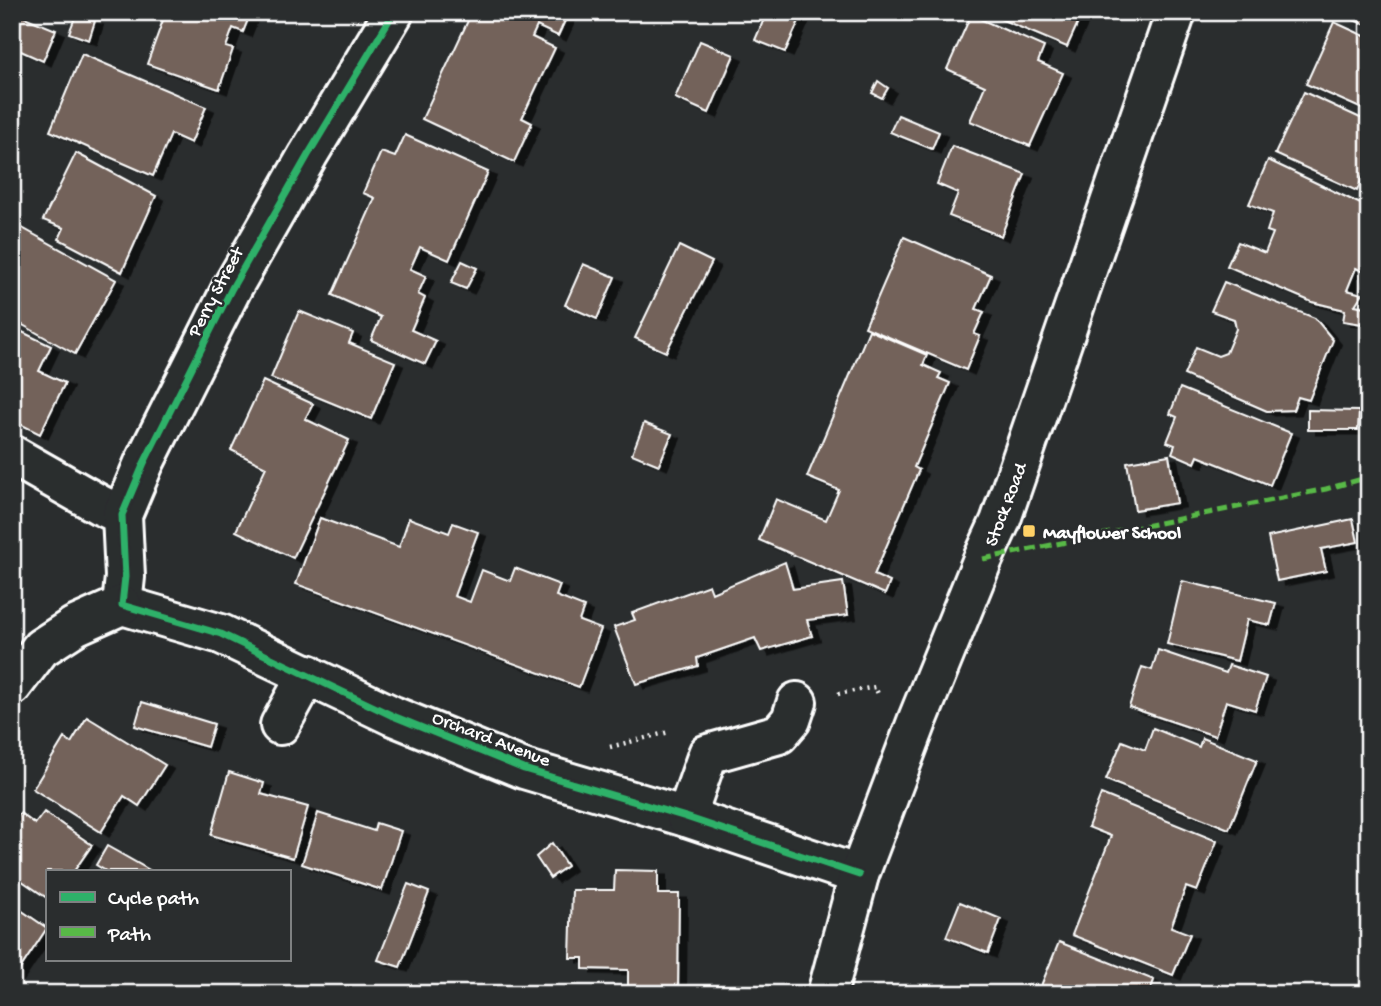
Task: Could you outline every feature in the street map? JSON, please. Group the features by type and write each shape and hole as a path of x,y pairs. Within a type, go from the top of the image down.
{"street":[{"name":"Perry Street","path":"122,605 125,578 122,514 144,463 232,288 307,155 394,12"},
{"name":"Stock Road","path":"827,994 859,876 918,719 1000,522 1176,12"},
{"path":"12,455 100,505 122,514"},
{"path":"12,686 41,648 75,626 122,605"},
{"name":"Orchard Avenue","path":"122,605 221,634 393,716 524,769 686,817 859,876"},
{"path":"280,725 307,674"},
{"path":"686,817 706,739 779,734 792,720 797,702"}],"building":[{"path":"12,12 56,30 43,61 12,47"},
{"path":"166,12 251,12 243,32 233,28 226,47 233,49 219,89 147,64"},
{"path":"472,12 568,14 558,36 537,26 532,37 555,48 522,118 532,123 514,162 422,119"},
{"path":"767,12 803,12 785,52 755,40"},
{"path":"984,12 1072,12 1081,16 1067,47"},
{"path":"1334,12 1369,12 1369,26"},
{"path":"76,15 95,21 89,40 69,33"},
{"path":"971,15 1044,47 1038,62 1063,73 1030,146 970,121 985,86 947,69"},
{"path":"1334,22 1369,38 1369,112 1306,84"},
{"path":"700,41 734,55 709,113 675,98"},
{"path":"82,54 206,107 191,143 171,134 153,176 50,131"},
{"path":"878,81 888,88 882,98 872,93"},
{"path":"1304,92 1369,122 1369,178 1363,176 1357,191 1275,154"},
{"path":"898,115 939,132 932,149 890,132"},
{"path":"405,135 488,172 449,260 420,247 410,269 426,276 418,294 425,298 411,330 436,341 425,364 371,340 381,317 332,295 375,198 363,193 381,152 395,157"},
{"path":"952,146 1025,174 1001,236 949,216 958,193 937,184"},
{"path":"76,153 156,196 122,272 59,239 64,228 43,220"},
{"path":"1268,160 1369,208 1369,266 1366,273 1356,268 1347,290 1362,294 1355,305 1369,308 1369,325 1343,321 1345,310 1312,302 1227,266 1238,242 1265,253 1273,233 1267,231 1273,213 1249,204"},
{"path":"15,224 116,280 75,354 12,319 12,230"},
{"path":"904,237 991,275 976,309 984,312 974,334 980,336 966,370 865,327"},
{"path":"679,246 712,262 666,352 635,338"},
{"path":"462,261 477,268 466,289 451,283"},
{"path":"583,264 615,277 597,319 565,305"},
{"path":"1224,282 1315,318 1333,340 1309,400 1298,397 1293,410 1267,411 1184,375 1196,347 1218,356 1226,353 1236,329 1234,319 1211,311"},
{"path":"299,311 353,333 349,343 395,362 371,419 271,378"},
{"path":"12,327 51,346 39,371 65,383 40,434 12,420"},
{"path":"869,330 927,355 923,365 941,373 938,378 950,383 914,467 919,470 874,575 890,582 885,594 759,540 776,499 826,520 839,490 807,477"},
{"path":"263,381 313,404 305,419 349,440 293,558 236,531 266,467 231,450"},
{"path":"1180,388 1291,433 1270,485 1198,456 1195,463 1172,453 1175,445 1167,442 1177,417 1170,414"},
{"path":"1308,410 1359,411 1358,430 1308,430"},
{"path":"644,423 672,434 659,465 632,454"},
{"path":"1169,455 1177,503 1135,510 1127,462"},
{"path":"320,518 399,547 409,518 449,533 453,523 478,532 454,596 470,602 482,570 510,581 515,568 560,585 556,596 584,607 579,621 601,629 579,687 296,584"},
{"path":"1353,519 1358,542 1321,549 1326,571 1277,581 1268,537"},
{"path":"785,562 793,589 843,582 848,615 807,620 812,636 761,651 755,638 697,658 698,666 636,684 614,627 635,620 632,613 709,585 712,593"},
{"path":"1182,581 1276,603 1270,625 1247,620 1237,661 1167,644"},
{"path":"1158,650 1226,673 1229,665 1266,677 1255,710 1226,701 1215,736 1129,707 1142,667 1152,670"},
{"path":"142,702 214,724 207,747 135,726"},
{"path":"87,717 165,765 139,806 124,796 101,832 33,789 64,738 71,743"},
{"path":"1153,728 1199,747 1202,738 1257,760 1229,829 1106,780 1122,741 1145,750"},
{"path":"229,772 264,783 261,794 308,807 293,858 211,835"},
{"path":"1101,794 1217,841 1197,891 1186,887 1171,927 1190,934 1173,975 1072,935 1111,836 1088,827"},
{"path":"44,812 92,845 75,870 46,870 46,897 12,874 12,824 20,813 35,824"},
{"path":"318,813 374,831 376,823 401,831 382,890 302,864"},
{"path":"552,843 567,866 550,878 536,857"},
{"path":"107,846 149,870 104,870 96,865"},
{"path":"615,870 658,871 658,894 679,894 678,993 628,993 628,970 583,969 583,958 570,958 572,890 614,890"},
{"path":"408,884 429,892 400,967 378,960"},
{"path":"960,902 1001,919 988,953 946,937"},
{"path":"12,904 46,930 14,978"},
{"path":"1059,942 1154,980 1149,994 1055,994 1040,988"}],"marked path":[{"path":"983,559 1326,489 1369,477"}],"cycle path":[{"path":"394,12 232,288 144,463 122,515 125,577 122,605 221,634 393,716 524,769 686,817 859,875"}],"place":[{"name":"Mayflower School","path":"1029,531"}]}
